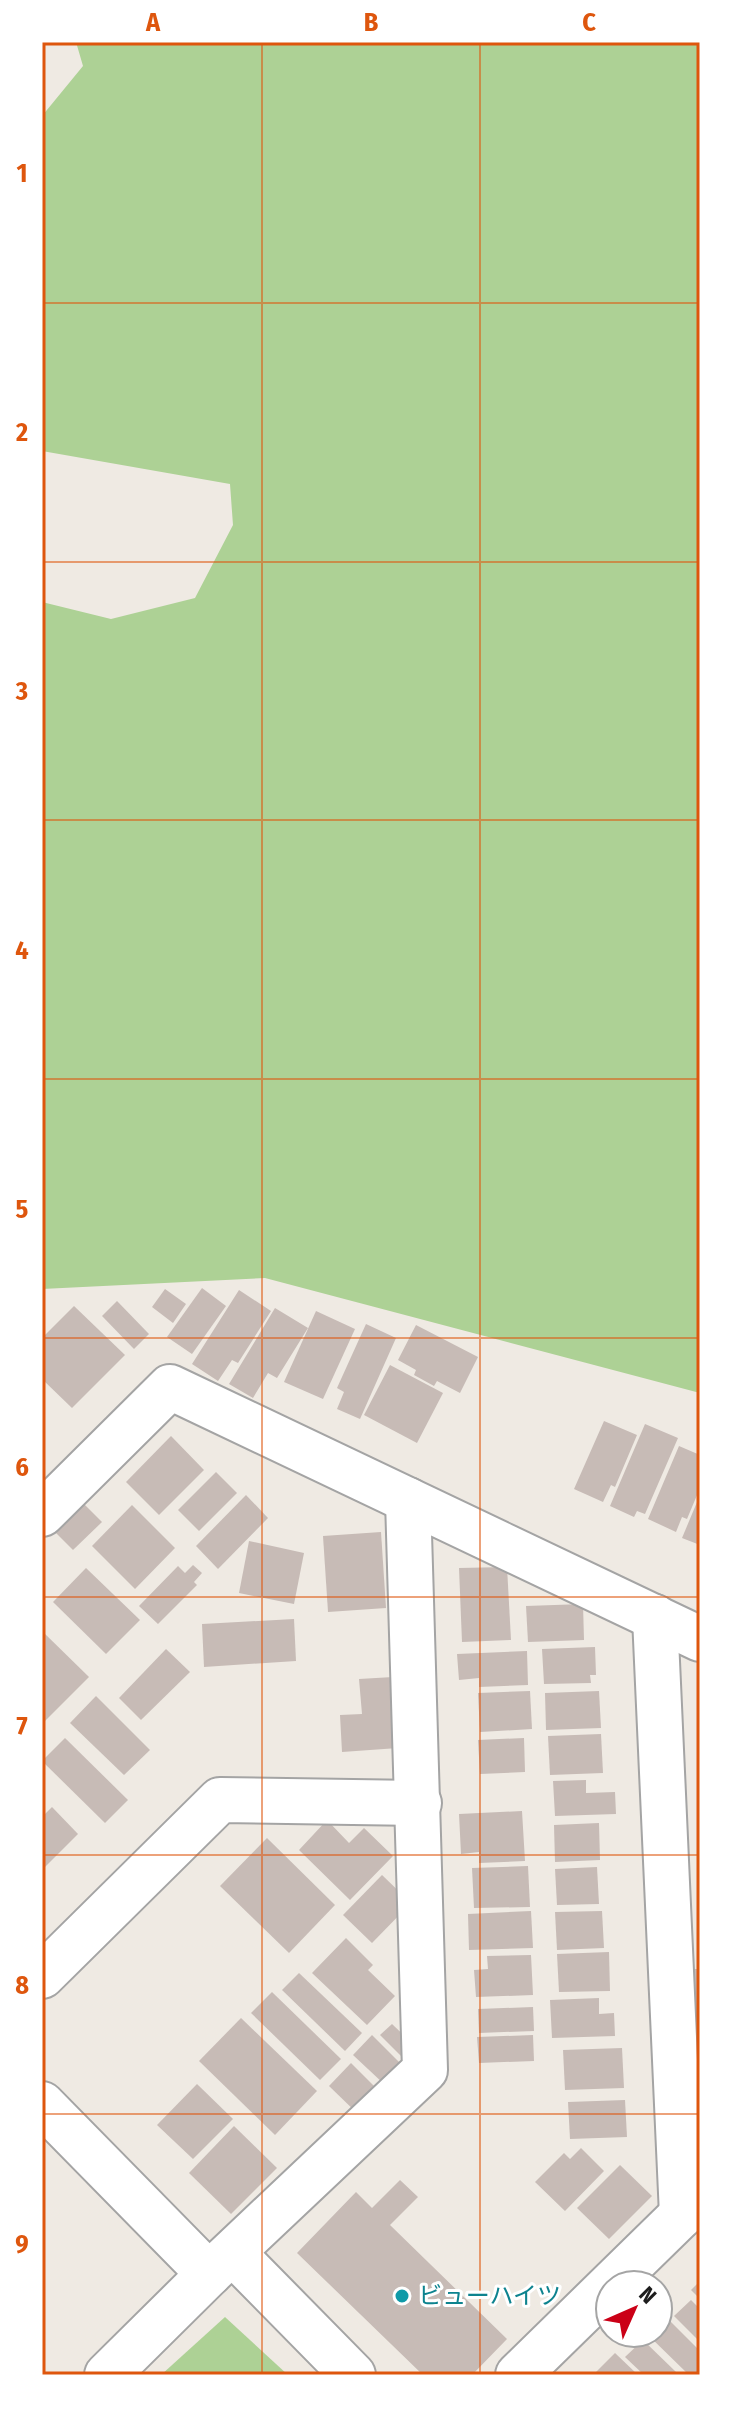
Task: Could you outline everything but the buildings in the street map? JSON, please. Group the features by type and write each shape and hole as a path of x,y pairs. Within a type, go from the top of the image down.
{"street":[{"path":"42,1514 170,1387 700,1639"},
{"path":"107,2375 425,2070 408,1500"},
{"path":"518,2375 691,2206 655,1617"},
{"path":"42,1976 220,1800 419,1803"},
{"path":"42,2104 221,2264 353,2375"}],"green space":[{"path":"76,42 700,42 700,1393 265,1278 42,1289 42,602 111,619 195,598 233,525 230,484 42,451 42,116 83,66"},
{"path":"225,2317 288,2375 161,2375"}],"place":[{"name":"ビューハイツ","path":"402,2296"}]}
